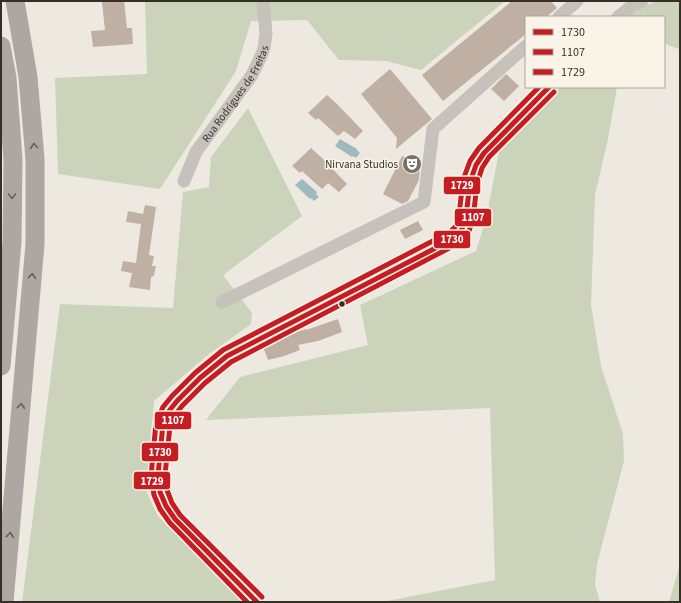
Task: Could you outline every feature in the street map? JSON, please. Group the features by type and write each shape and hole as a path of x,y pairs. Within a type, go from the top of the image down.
{"highway":[{"path":"4,602 35,244 35,160 28,77 15,1"},
{"path":"1,46 6,78 12,160 12,242 1,366"}],"street":[{"name":"Rua Rodrigues de Freitas","path":"184,181 196,152 252,75 262,54 266,34 263,1"},
{"path":"560,16 577,1"},
{"path":"619,16 634,2"},
{"path":"222,302 424,202 433,129 525,47"},
{"path":"257,602 175,519 166,506 160,492 158,475 163,424 169,411 200,378 227,356 455,238 462,229 466,217 470,182 476,165 484,153 548,88"}],"green space":[{"path":"145,1 505,1 421,70 386,61 339,60 307,20 251,21 236,71 160,189 58,174 55,78 147,74"},
{"path":"656,1 680,1 680,49 665,43 665,16 627,16 636,10"},
{"path":"559,88 617,88 608,139 595,195 591,305 601,366 623,434 624,461 597,564 595,584 600,602 382,602 495,580 490,408 206,420 240,377 368,345 360,305 476,251 486,219 499,152"},
{"path":"248,108 302,216 223,275 252,313 251,324 209,354 154,401 147,493 158,516 242,602 22,602 60,304 173,308 183,192 209,187 211,157"},
{"path":"680,564 680,602 669,602"}],"water":[{"path":"340,139 357,149 360,153 356,158 335,146"},
{"path":"302,179 317,192 316,194 319,197 314,201 295,185"}],"building":[{"path":"124,1 127,28 132,28 133,44 93,47 91,31 105,30 102,2"},
{"path":"512,1 551,1 557,8 547,16 525,16 525,35 443,101 422,75"},
{"path":"390,69 432,119 396,149 397,138 361,94"},
{"path":"506,74 519,86 504,101 491,89"},
{"path":"327,95 363,131 355,139 344,131 338,136 318,118 316,120 308,113"},
{"path":"311,148 347,184 339,192 328,183 322,189 302,171 300,173 292,166"},
{"path":"402,156 420,165 419,180 408,201 402,204 383,194"},
{"path":"145,205 156,207 149,255 154,256 152,266 156,266 154,276 151,277 150,290 129,287 132,273 121,271 123,261 136,263 141,224 126,222 128,211 143,214"},
{"path":"418,221 423,230 405,239 400,230"},
{"path":"338,319 342,332 318,341 298,345 300,350 268,360 263,347 273,345 272,341"}],"transit line":[{"name":"1729","path":"247,602 170,523 160,509 154,495 151,476 156,423 163,407 195,373 223,350 450,232 456,226 459,215 463,180 470,161 479,148 538,88"},
{"name":"1730","path":"257,602 175,519 166,506 160,492 158,475 163,424 169,411 200,378 227,356 455,238 462,229 466,217 470,182 476,165 484,153 548,88"},
{"name":"1107","path":"262,597 180,515 172,503 167,490 165,475 170,426 175,415 205,383 231,362 459,243 469,231 473,219 477,184 482,168 489,157 554,92"}],"place":[{"name":"Nirvana Studios","path":"412,164"}]}
